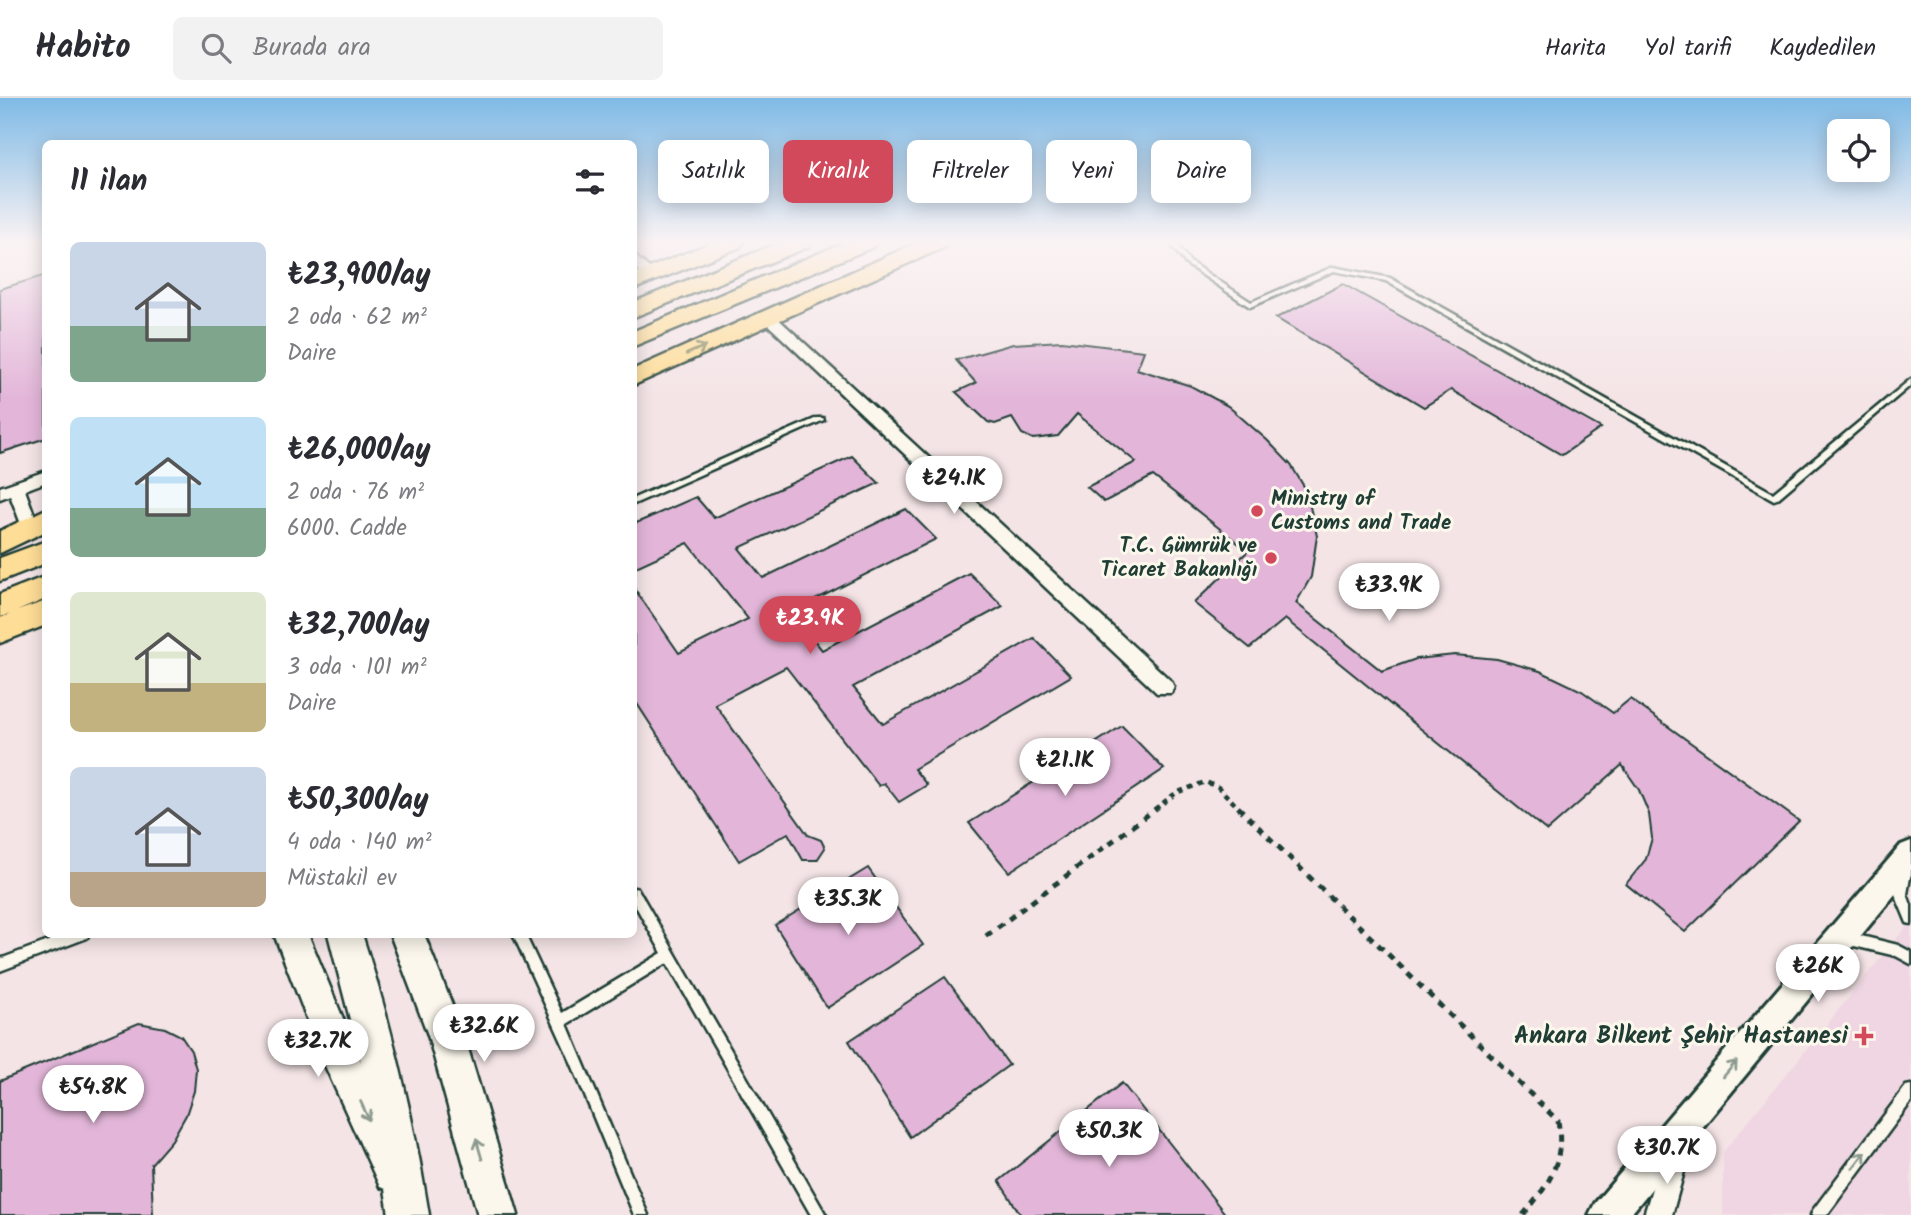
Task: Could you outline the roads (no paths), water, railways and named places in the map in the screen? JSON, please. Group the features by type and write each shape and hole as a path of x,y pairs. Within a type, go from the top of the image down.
{"highway":[{"path":"637,309 673,294"},
{"path":"637,338 741,294"},
{"path":"637,357 778,294"},
{"path":"637,377 820,294"},
{"path":"0,543 40,533"},
{"path":"0,570 40,533"},
{"path":"0,606 42,589"},
{"path":"0,631 42,614"},
{"path":"0,653 42,637"}],"main road":[{"path":"293,938 339,1055 407,1206"},
{"path":"346,938 362,989 395,1121 407,1206"},
{"path":"409,938 446,1035 498,1215"}],"street":[{"path":"768,317 1164,687"},
{"path":"40,533 8,490 42,477"},
{"path":"1606,1215 1910,856"},
{"path":"1658,1215 1686,1121"}],"lane":[{"path":"1234,294 1250,305 1275,294"},
{"path":"1415,294 1774,497 1911,380"},
{"path":"637,500 821,420"},
{"path":"1910,856 1901,894 1911,919"},
{"path":"637,898 819,1215"},
{"path":"0,965 72,938"},
{"path":"521,938 641,1215"},
{"path":"1823,959 1853,940 1898,951 1911,958"},
{"path":"559,1022 669,955"},
{"path":"1818,1215 1911,1091"}],"place":[{"name":"Ministry of Customs and Trade","path":"1257,511"},
{"name":"T.C. Gümrük ve Ticaret Bakanlığı","path":"1271,558"},
{"name":"Ankara Bilkent Şehir Hastanesi","path":"1864,1036"}]}
